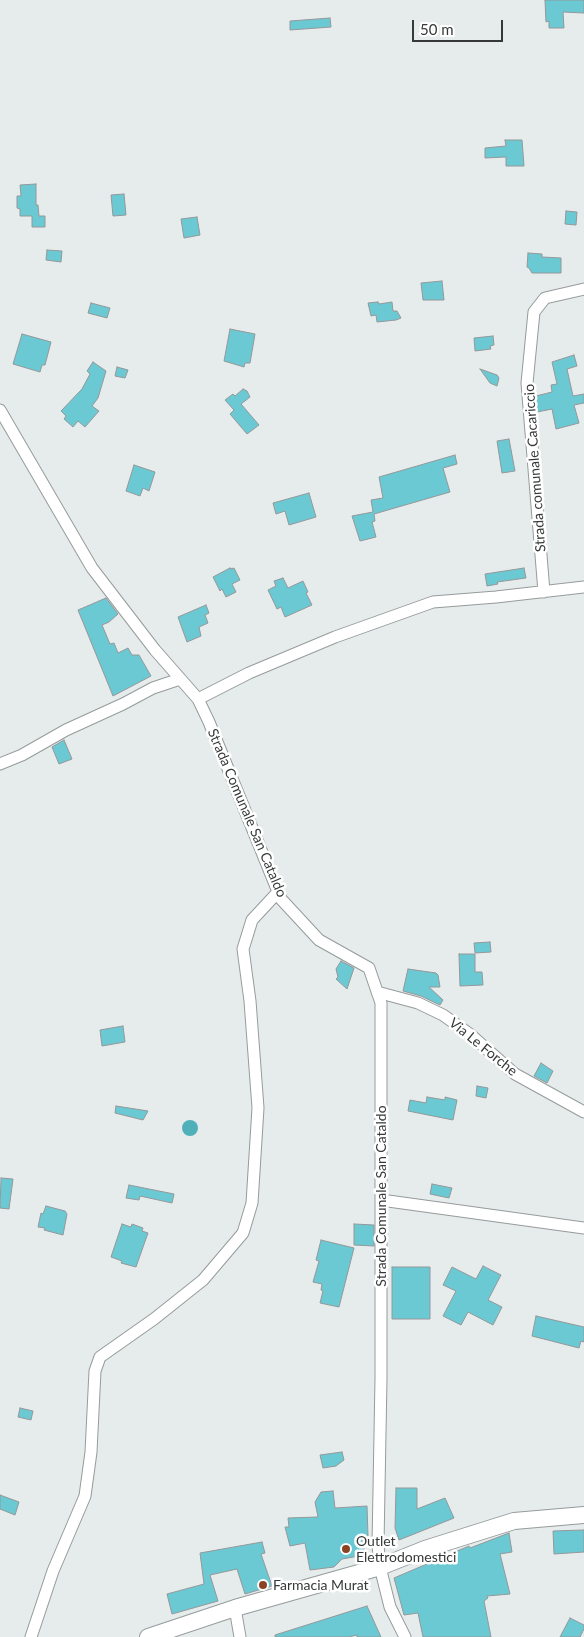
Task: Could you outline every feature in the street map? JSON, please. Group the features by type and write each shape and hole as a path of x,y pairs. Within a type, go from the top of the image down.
{"main road":[{"path":"148,1637 235,1608 380,1567 425,1549 514,1521 584,1515"}],"street":[{"name":"Strada comunale Cacariccio","path":"544,592 527,383 534,312 545,298 584,289"},
{"name":"Strada Comunale San Cataldo","path":"0,410 92,568 155,650 198,699 281,900 319,940 369,968 381,1003 380,1567 390,1608 405,1637"},
{"path":"198,699 249,673 327,640 433,602 584,587"},
{"path":"0,764 22,755 66,730 153,688 180,679"},
{"path":"31,1637 53,1571 85,1496 91,1452 95,1371 100,1357 154,1319 203,1280 243,1233 252,1203 258,1108 250,1001 243,949 252,920 278,892"},
{"name":"Via Le Forche","path":"377,992 418,1003 443,1015 471,1035 515,1074 584,1112"},
{"path":"381,1200 584,1228"},
{"path":"235,1608 240,1637"}],"water":[{"path":"187,1120 193,1120 198,1125 196,1134 187,1136 182,1131 182,1125"}],"building":[{"path":"545,0 584,0 584,13 563,12 564,28 549,28 549,21 546,22"},
{"path":"330,18 331,27 290,30 290,21"},
{"path":"505,140 522,140 524,166 506,166 506,157 485,158 485,148 506,146"},
{"path":"36,184 36,205 38,205 39,216 45,216 45,227 32,227 32,216 20,216 20,209 17,208 17,196 21,196 20,185"},
{"path":"124,194 126,215 113,216 111,195"},
{"path":"566,211 577,212 576,225 565,224"},
{"path":"197,217 200,235 184,238 181,219"},
{"path":"47,250 62,251 61,262 46,260"},
{"path":"528,253 542,254 542,257 561,258 561,273 532,273 527,267"},
{"path":"442,281 444,300 423,300 421,283"},
{"path":"378,302 379,304 392,302 393,311 397,311 401,318 377,322 376,315 371,316 368,303"},
{"path":"91,303 110,308 107,318 88,313"},
{"path":"230,329 255,334 250,363 245,363 244,367 224,361"},
{"path":"22,334 51,342 45,365 42,365 40,372 13,364"},
{"path":"493,336 494,345 490,346 491,349 475,351 474,338"},
{"path":"574,355 577,366 567,369 573,396 584,394 584,403 574,405 579,423 556,429 552,409 537,412 536,396 552,392 551,385 557,384 552,362"},
{"path":"93,362 106,371 98,398 92,406 99,411 85,427 78,421 73,427 64,419 66,416 61,411 82,389 90,374 87,371"},
{"path":"117,367 128,370 125,378 115,376"},
{"path":"480,369 497,375 499,378 497,386 490,383"},
{"path":"243,389 247,391 250,397 241,404 259,425 247,434 230,414 234,410 225,400 233,394 235,396"},
{"path":"509,439 515,471 502,473 497,441"},
{"path":"455,455 457,464 443,468 450,492 374,514 375,521 372,522 376,537 360,541 352,516 373,512 371,500 383,498 379,477"},
{"path":"134,465 155,472 149,491 143,488 140,496 126,491"},
{"path":"309,493 316,517 289,525 285,511 276,514 273,503"},
{"path":"230,568 234,568 240,580 232,584 236,592 226,597 222,589 220,591 213,577"},
{"path":"524,568 526,578 497,582 498,584 487,586 485,574"},
{"path":"283,578 288,588 303,581 312,605 285,617 281,607 277,609 268,590 276,586 274,581"},
{"path":"106,598 118,614 102,625 110,644 114,643 118,653 128,648 132,655 139,655 151,676 113,696 78,610"},
{"path":"206,605 209,613 205,615 208,623 199,627 201,636 187,642 178,617"},
{"path":"64,740 72,759 59,764 52,747"},
{"path":"490,942 491,952 475,953 474,943"},
{"path":"459,954 475,954 475,972 482,972 483,985 460,986"},
{"path":"341,961 354,968 347,989 336,979 338,977 336,969"},
{"path":"408,969 436,973 438,975 440,987 429,987 443,1000 440,1005 421,996 403,991"},
{"path":"123,1026 125,1042 102,1046 100,1030"},
{"path":"541,1063 553,1071 547,1083 534,1076"},
{"path":"477,1086 488,1088 486,1098 476,1096"},
{"path":"427,1097 445,1100 445,1097 457,1100 453,1120 408,1111 410,1100 426,1103"},
{"path":"116,1106 148,1111 143,1120 115,1113"},
{"path":"1,1178 13,1179 9,1209 0,1208"},
{"path":"432,1184 452,1188 449,1198 430,1194"},
{"path":"129,1185 174,1194 172,1203 140,1196 139,1200 126,1198"},
{"path":"46,1206 65,1211 67,1214 63,1235 38,1227 41,1213 43,1214"},
{"path":"122,1224 131,1227 132,1224 143,1228 142,1231 148,1233 136,1267 121,1263 122,1261 111,1257"},
{"path":"354,1224 374,1225 374,1246 354,1245"},
{"path":"321,1240 354,1248 339,1307 320,1303 323,1291 321,1290 322,1284 313,1282 319,1261 316,1260"},
{"path":"483,1266 501,1275 488,1300 502,1307 493,1325 468,1312 461,1325 443,1316 456,1291 443,1285 452,1267 476,1279"},
{"path":"392,1267 430,1267 430,1319 392,1319"},
{"path":"536,1316 584,1327 584,1342 581,1341 579,1348 532,1336"},
{"path":"20,1408 33,1411 31,1420 18,1417"},
{"path":"342,1452 344,1460 336,1466 323,1468 320,1455"},
{"path":"396,1488 417,1488 417,1509 445,1498 454,1518 399,1540 395,1528"},
{"path":"333,1491 335,1508 367,1506 368,1536 362,1538 365,1555 342,1559 334,1567 310,1570 305,1543 290,1546 285,1527 289,1527 288,1518 318,1517 315,1502 321,1492"},
{"path":"0,1495 19,1502 15,1515 0,1509"},
{"path":"584,1530 584,1552 554,1554 553,1531"},
{"path":"509,1533 512,1552 500,1554 510,1594 487,1596 488,1598 484,1601 491,1637 423,1637 418,1613 404,1615 394,1578 469,1546 470,1548"},
{"path":"262,1542 265,1553 261,1554 272,1586 245,1594 237,1569 210,1575 218,1601 172,1614 167,1594 204,1584 200,1553"},
{"path":"367,1606 381,1637 357,1637 357,1635 349,1637 275,1637 275,1635"},
{"path":"570,1618 584,1625 580,1637 560,1637"}],"place":[{"name":"Outlet Elettrodomestici","path":"346,1549"},
{"name":"Farmacia Murat","path":"263,1585"}]}
